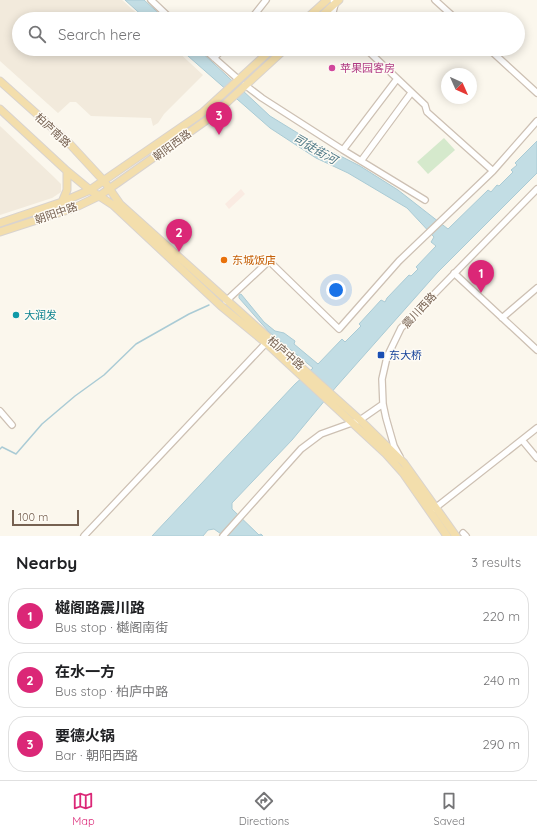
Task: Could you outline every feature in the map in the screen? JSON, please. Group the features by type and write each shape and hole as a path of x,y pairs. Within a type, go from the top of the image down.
{"main road":[{"path":"314,12 327,0"},
{"path":"325,12 336,1"},
{"name":"朝阳西路","path":"104,181 202,113 264,56"},
{"name":"朝阳西路","path":"109,189 211,117 276,56"},
{"name":"柏庐南路","path":"0,81 67,141 104,181"},
{"name":"柏庐南路","path":"0,110 90,190"},
{"path":"62,202 67,190 67,171"},
{"name":"柏庐中路","path":"104,181 120,204 342,410 353,424 396,464 433,510 462,535"},
{"name":"朝阳中路","path":"0,223 62,202 90,190 104,181"},
{"name":"朝阳中路","path":"0,232 74,208 99,196 109,189"},
{"name":"柏庐中路","path":"90,190 113,205 221,306 295,366"},
{"name":"柏庐中路","path":"342,410 360,420 404,463 447,536"}],"street":[{"path":"151,0 164,12"},
{"path":"257,12 266,0"},
{"path":"435,0 448,12"},
{"path":"333,12 336,1"},
{"path":"373,56 425,105 426,112 493,171"},
{"path":"497,56 537,93"},
{"path":"214,58 237,80"},
{"path":"343,150 397,79"},
{"path":"243,86 425,200"},
{"path":"361,161 411,93"},
{"path":"226,301 269,261 339,329 425,235 493,171 537,121"},
{"name":"震川西路","path":"404,463 394,446 383,404 382,380 387,357 401,328 537,189"},
{"path":"454,273 537,350"},
{"path":"502,318 537,288"},
{"path":"84,536 266,342"},
{"path":"223,536 301,449 321,434 353,424 383,404"},
{"path":"0,411 12,425"},
{"path":"433,510 537,428"},
{"path":"522,440 537,458"}],"shaded area":[{"path":"0,0 122,0 135,12 12,12 12,56 183,56 203,75 164,114 158,123 153,126 151,118 91,116 76,102 70,102 58,113 0,61"},
{"path":"0,126 61,184 61,192 52,198 0,215"},
{"path":"241,189 245,194 229,209 225,204"}],"green space":[{"path":"444,138 455,150 428,174 417,162"}],"water":[{"path":"125,0 144,0 157,12 138,12"},
{"name":"司徒街河","path":"188,56 206,56 270,116 309,140 360,166 398,190 448,229 488,190 491,192 497,185 499,186 513,172 511,170 517,165 515,163 537,141 537,173 437,273 336,387 292,440 232,503 232,509 259,535 261,534 263,536 224,536 214,529 208,530 203,536 152,536 295,384 313,368 269,332 239,298 239,295 241,294 264,322 275,331 284,333 295,341 294,344 318,364 342,339 345,342 361,326 359,324 381,300 385,302 409,275 411,276 418,269 416,267 436,246 431,242 434,237 407,208 348,173 316,158 270,128"}],"waterway":[{"path":"0,449 2,447 16,454 42,424 75,396 104,375 136,344 189,314 209,305"}],"place":[{"name":"苹果园客房","path":"332,68"},
{"name":"要德火锅","path":"219,135"},
{"name":"在水一方","path":"179,252"},
{"name":"东城饭店","path":"224,260"},
{"name":"樾阁路震川路","path":"481,293"},
{"name":"大润发","path":"16,315"},
{"name":"东大桥","path":"381,355"}]}
